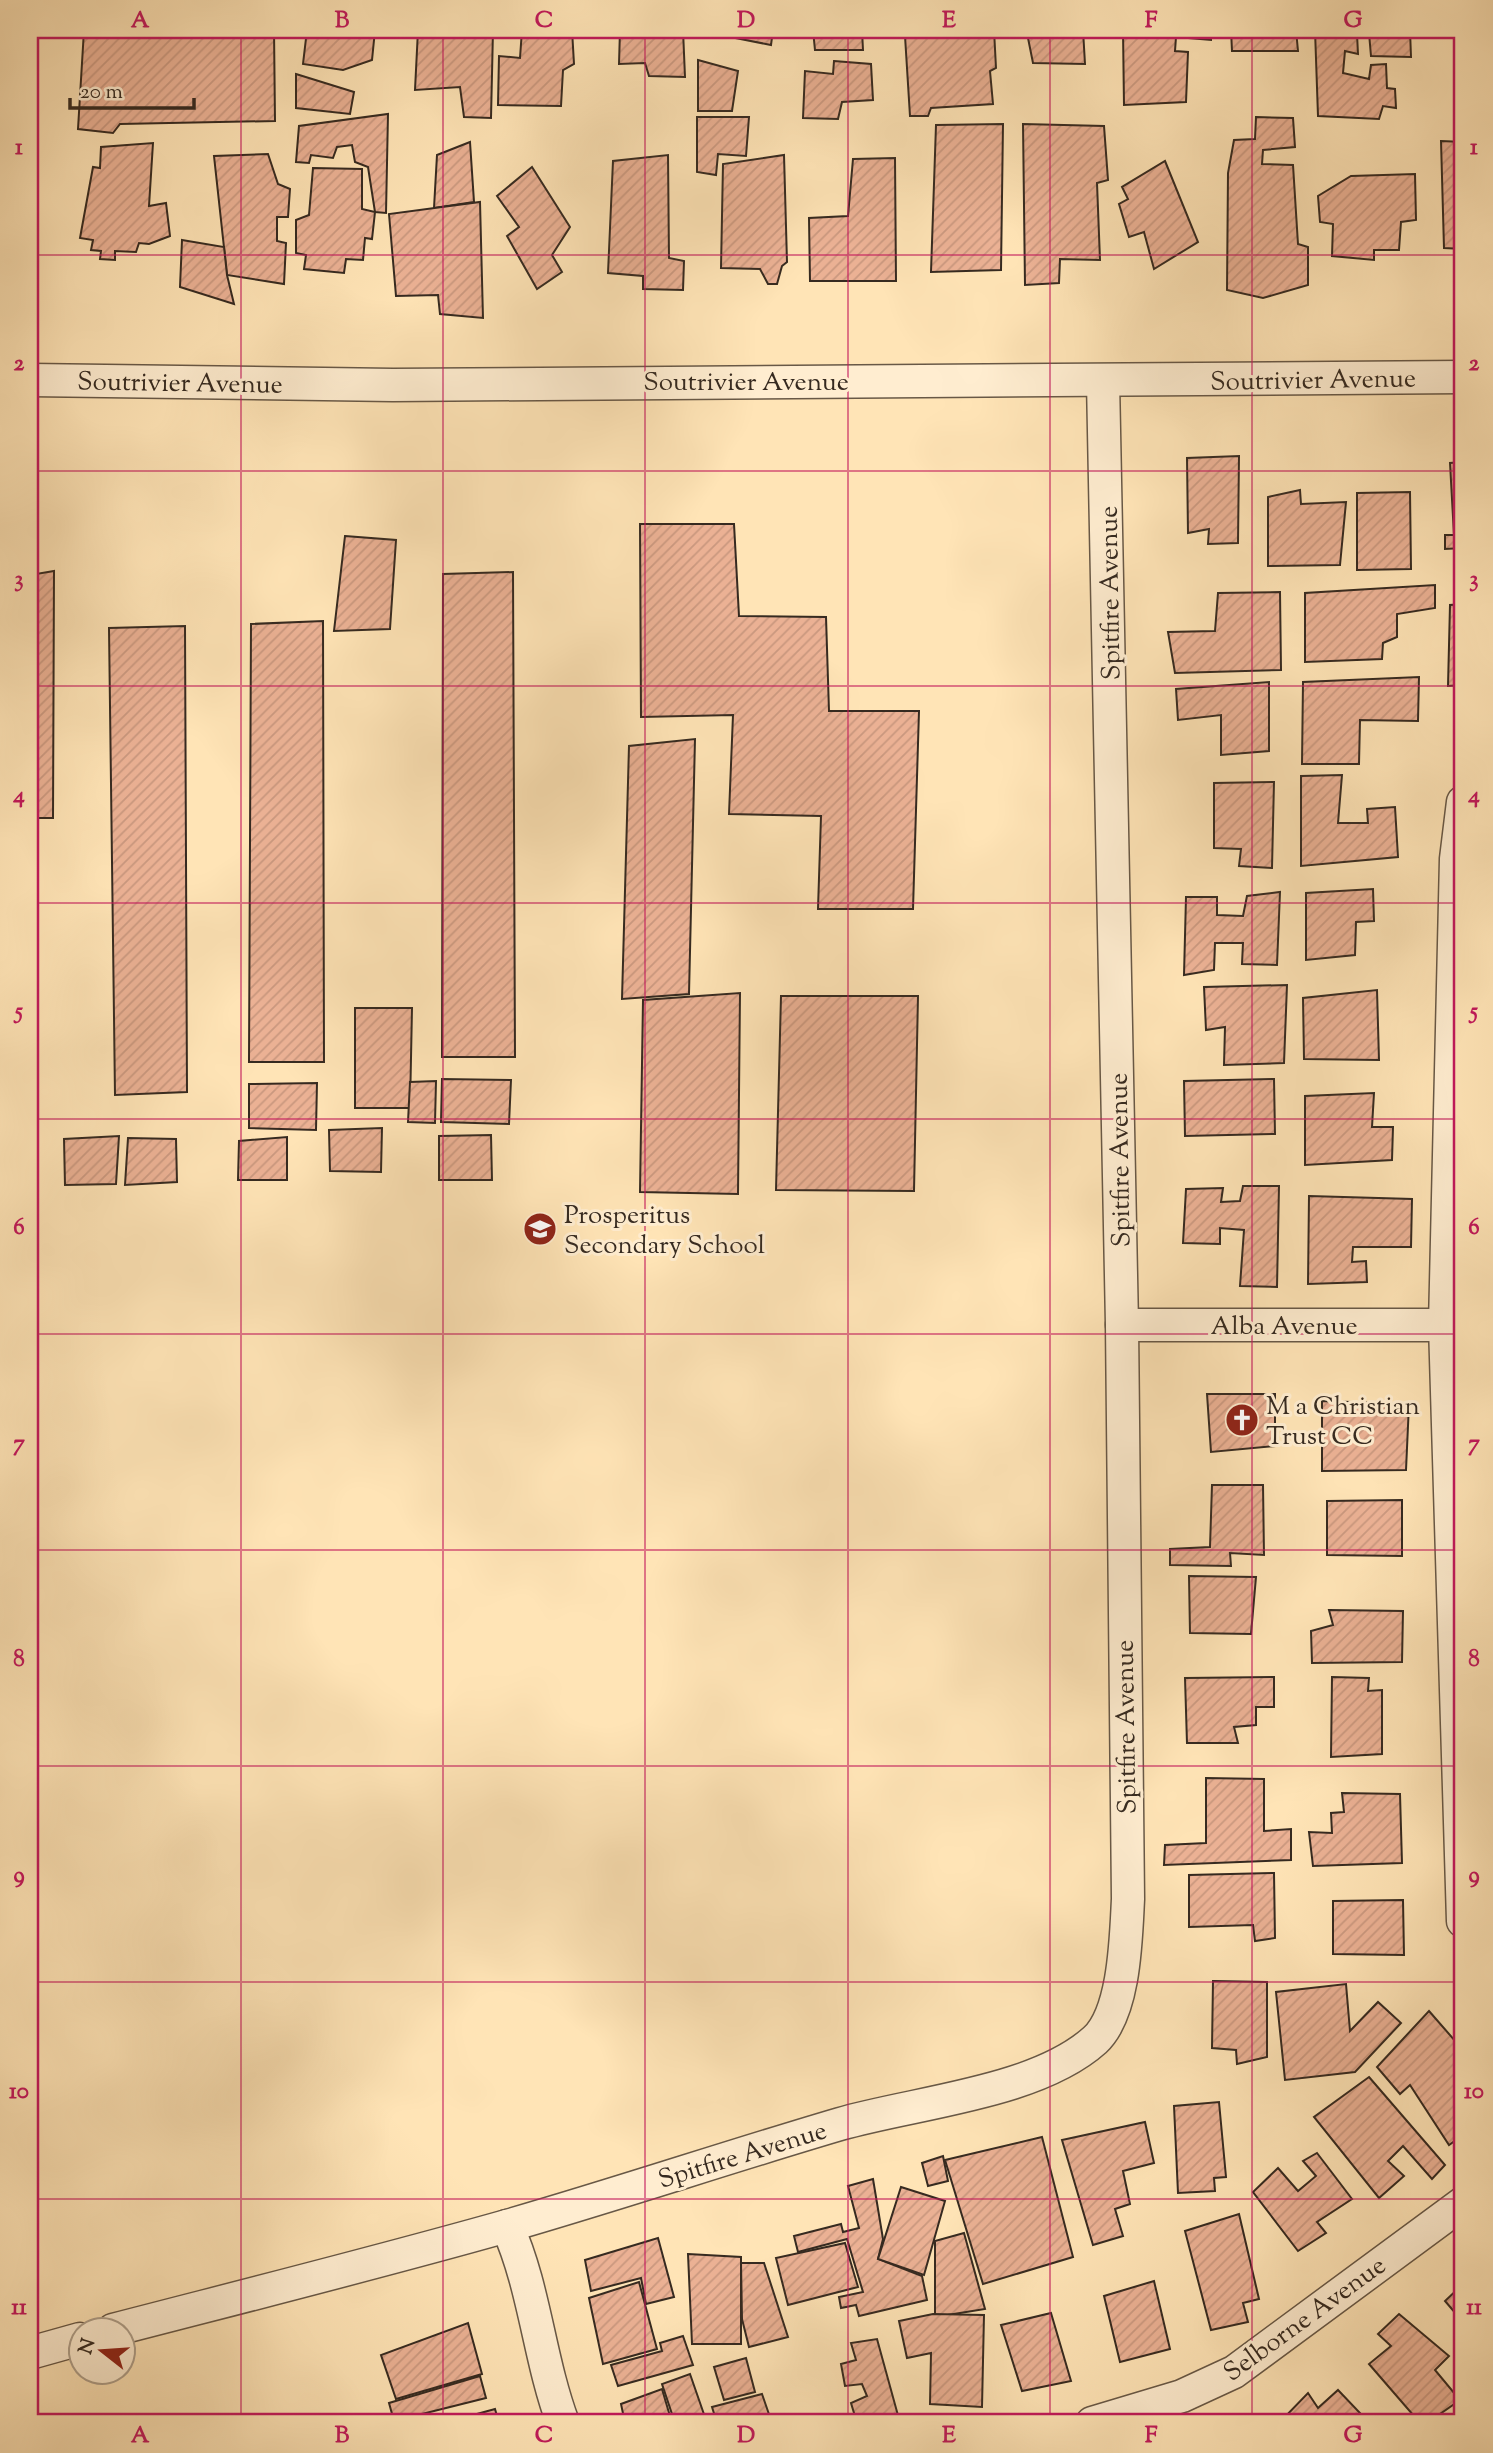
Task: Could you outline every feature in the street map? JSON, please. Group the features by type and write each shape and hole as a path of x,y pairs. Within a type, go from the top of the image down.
{"street":[{"name":"Soutrivier Avenue","path":"30,380 393,385 728,380 1103,381 1463,377"},
{"name":"Spitfire Avenue","path":"136,2324 507,2226 843,2123 994,2087 1045,2071 1078,2053 1098,2037 1114,2003 1124,1964 1128,1899 1122,1325 1103,381"},
{"path":"1463,802 1456,859 1446,1325 1463,1921"},
{"name":"Alba Avenue","path":"1122,1325 1446,1325"},
{"name":"Selborne Avenue","path":"1092,2423 1182,2396 1234,2372 1463,2203"},
{"path":"507,2226 522,2259 539,2341 563,2423"},
{"path":"30,2353 66,2343"}],"building":[{"path":"84,30 274,30 275,121 120,124 113,133 78,129"},
{"path":"307,30 375,30 372,60 343,70 303,64"},
{"path":"418,30 493,30 491,118 464,117 460,87 415,90"},
{"path":"522,30 572,30 574,64 563,70 561,106 498,105 499,56 520,58"},
{"path":"620,30 683,30 685,77 649,76 645,63 619,64"},
{"path":"731,30 773,30 771,45 730,37"},
{"path":"813,30 862,30 863,50 815,50"},
{"path":"915,30 994,30 996,68 990,71 993,104 931,108 928,116 910,116 905,36 914,35"},
{"path":"1003,30 1083,30 1085,64 1033,63 1027,33 1003,34"},
{"path":"1123,30 1211,30 1211,40 1176,37 1175,51 1188,52 1186,102 1124,105"},
{"path":"1231,30 1296,30 1298,51 1232,51"},
{"path":"1315,30 1410,30 1411,57 1371,56 1369,33 1357,34 1358,54 1345,51 1343,73 1369,79 1371,65 1386,64 1387,88 1395,89 1396,108 1383,106 1379,119 1318,116"},
{"path":"698,60 738,71 732,111 698,111"},
{"path":"834,61 871,64 873,100 842,102 838,119 803,118 805,71 833,74"},
{"path":"296,74 354,92 350,114 296,108"},
{"path":"388,114 386,213 375,212 368,167 355,162 352,145 337,147 333,158 311,155 309,163 296,162 299,126"},
{"path":"697,117 749,117 746,156 718,154 716,175 697,172"},
{"path":"1256,117 1293,118 1295,147 1263,150 1262,164 1293,165 1298,244 1308,247 1308,285 1263,298 1227,290 1228,173 1234,140 1255,139"},
{"path":"1003,124 1001,270 931,272 936,125"},
{"path":"1023,124 1104,126 1108,180 1097,183 1100,260 1060,259 1059,283 1025,285"},
{"path":"1441,141 1463,142 1463,249 1444,248"},
{"path":"470,142 474,202 434,208 437,155"},
{"path":"153,143 149,206 166,203 170,236 149,244 139,243 136,252 115,251 115,260 100,259 101,251 91,250 93,240 80,238 93,167 100,168 101,147"},
{"path":"268,154 278,184 290,189 288,217 277,217 277,241 286,243 284,284 227,275 214,156"},
{"path":"668,155 669,258 684,261 683,290 643,289 643,276 608,273 613,161"},
{"path":"784,155 787,262 782,266 777,284 768,284 760,269 721,268 723,164"},
{"path":"895,158 896,281 810,281 809,218 848,216 853,159"},
{"path":"1165,161 1198,242 1154,269 1144,232 1129,237 1119,204 1128,199 1122,187"},
{"path":"532,167 570,227 552,255 562,272 537,289 507,236 519,227 497,196"},
{"path":"313,168 362,169 362,209 375,212 372,239 365,238 363,260 346,259 344,273 304,269 306,255 296,253 296,220 309,215"},
{"path":"1415,174 1416,220 1401,222 1399,250 1374,250 1374,260 1332,256 1333,224 1320,222 1318,196 1351,176"},
{"path":"480,202 483,318 440,314 438,295 396,296 389,214"},
{"path":"182,240 224,247 234,304 180,287"},
{"path":"1239,456 1238,543 1208,544 1209,529 1188,533 1187,458"},
{"path":"1463,462 1463,548 1445,549 1445,535 1454,535 1450,463"},
{"path":"1300,490 1301,504 1346,502 1340,565 1268,566 1268,497"},
{"path":"1410,492 1411,569 1357,570 1357,493"},
{"path":"640,524 734,524 739,616 826,617 829,711 919,711 913,909 818,909 821,816 729,814 733,715 641,717"},
{"path":"345,536 396,540 390,629 334,631"},
{"path":"54,571 53,818 30,818 30,575"},
{"path":"513,572 515,1057 442,1057 443,574"},
{"path":"1435,585 1435,608 1397,614 1397,637 1383,643 1382,659 1305,662 1305,593"},
{"path":"1280,592 1281,670 1175,673 1168,632 1215,631 1218,593"},
{"path":"1463,604 1463,685 1448,686 1450,605"},
{"path":"323,621 324,1062 249,1062 251,624"},
{"path":"185,626 187,1092 115,1095 109,628"},
{"path":"1419,677 1418,721 1360,720 1359,764 1302,764 1303,682"},
{"path":"1269,682 1269,751 1221,755 1221,715 1178,720 1176,689"},
{"path":"695,739 689,994 622,999 629,746"},
{"path":"1342,775 1338,823 1368,823 1367,809 1395,807 1398,857 1301,866 1301,776"},
{"path":"1274,782 1272,868 1239,866 1241,849 1214,848 1214,783"},
{"path":"1373,889 1374,921 1356,922 1355,955 1306,960 1306,893"},
{"path":"1280,892 1277,965 1242,964 1243,943 1215,943 1214,970 1184,975 1186,897 1217,897 1217,915 1243,916 1247,896"},
{"path":"1287,985 1284,1063 1224,1065 1225,1027 1206,1030 1204,987"},
{"path":"1377,990 1379,1060 1304,1059 1303,998"},
{"path":"740,993 738,1194 640,1192 643,1000"},
{"path":"781,996 918,996 914,1191 776,1190"},
{"path":"355,1008 412,1008 410,1108 355,1108"},
{"path":"442,1079 511,1080 509,1124 441,1122"},
{"path":"1274,1079 1275,1134 1185,1136 1184,1081"},
{"path":"436,1081 435,1123 408,1122 410,1082"},
{"path":"317,1083 316,1130 249,1128 249,1084"},
{"path":"1374,1093 1372,1127 1393,1127 1392,1160 1305,1165 1305,1096"},
{"path":"382,1128 381,1172 330,1171 329,1130"},
{"path":"491,1135 492,1180 439,1180 439,1136"},
{"path":"119,1136 116,1184 65,1185 64,1139"},
{"path":"287,1137 287,1180 238,1180 239,1141"},
{"path":"128,1138 176,1139 177,1182 125,1185"},
{"path":"1243,1186 1279,1186 1277,1287 1240,1286 1244,1230 1220,1228 1220,1244 1183,1243 1186,1189 1223,1188 1221,1202 1240,1201"},
{"path":"1309,1196 1412,1199 1411,1247 1353,1247 1352,1262 1366,1261 1367,1282 1308,1284"},
{"name":"M a Christian Trust CC","path":"1207,1394 1275,1394 1275,1446 1211,1452"},
{"path":"1322,1401 1409,1404 1406,1470 1322,1471"},
{"path":"1212,1485 1263,1485 1264,1555 1230,1553 1231,1566 1170,1565 1170,1549 1210,1547"},
{"path":"1402,1500 1402,1556 1327,1555 1327,1501"},
{"path":"1189,1576 1256,1577 1251,1634 1190,1633"},
{"path":"1329,1610 1403,1611 1402,1662 1312,1663 1311,1631 1333,1625"},
{"path":"1274,1677 1274,1707 1256,1707 1256,1725 1234,1727 1238,1743 1187,1743 1185,1678"},
{"path":"1332,1677 1369,1678 1368,1691 1382,1690 1382,1754 1331,1757"},
{"path":"1206,1778 1264,1779 1264,1831 1291,1829 1291,1860 1164,1865 1165,1845 1206,1843"},
{"path":"1342,1793 1400,1794 1402,1863 1313,1866 1309,1832 1332,1833 1331,1813 1344,1812"},
{"path":"1274,1873 1275,1938 1255,1941 1253,1925 1189,1927 1189,1875"},
{"path":"1403,1900 1404,1955 1333,1954 1333,1901"},
{"path":"1213,1981 1267,1982 1267,2057 1237,2064 1236,2050 1212,2048"},
{"path":"1346,1984 1350,2031 1378,2002 1401,2023 1355,2072 1285,2080 1276,1992"},
{"path":"1429,2011 1463,2050 1463,2135 1449,2145 1410,2085 1400,2094 1377,2067"},
{"path":"1369,2077 1445,2165 1432,2179 1403,2146 1388,2161 1404,2176 1379,2198 1314,2117"},
{"path":"1219,2102 1226,2177 1214,2178 1215,2191 1178,2193 1174,2106"},
{"path":"1145,2122 1154,2163 1123,2171 1130,2204 1115,2209 1123,2236 1093,2245 1062,2140"},
{"path":"1042,2137 1073,2257 983,2284 945,2160"},
{"path":"1317,2153 1352,2199 1317,2222 1326,2233 1298,2251 1253,2192 1278,2168 1298,2191 1316,2176 1303,2161"},
{"path":"943,2156 948,2181 928,2186 922,2163"},
{"path":"873,2179 883,2239 878,2259 922,2276 927,2300 859,2316 856,2305 841,2308 839,2297 863,2292 847,2239 798,2252 794,2236 841,2224 843,2232 859,2228 848,2186"},
{"path":"901,2187 945,2201 924,2275 878,2259"},
{"path":"1239,2214 1259,2299 1243,2303 1248,2322 1211,2330 1185,2231"},
{"path":"964,2233 985,2309 935,2317 935,2241"},
{"path":"658,2238 674,2297 646,2304 641,2278 591,2291 585,2260"},
{"path":"845,2243 858,2287 788,2305 776,2258"},
{"path":"688,2254 741,2257 741,2344 692,2344"},
{"path":"741,2263 764,2263 788,2337 749,2347 742,2319"},
{"path":"1154,2281 1170,2349 1120,2362 1104,2296"},
{"path":"639,2282 657,2349 603,2364 589,2298"},
{"path":"1463,2284 1463,2322 1445,2301"},
{"path":"1051,2313 1071,2381 1022,2391 1001,2325"},
{"path":"933,2314 984,2315 982,2407 930,2404 931,2353 907,2358 899,2321"},
{"path":"1399,2314 1449,2356 1435,2370 1460,2400 1427,2423 1420,2423 1369,2364 1391,2346 1378,2334"},
{"path":"468,2323 482,2374 396,2399 381,2355"},
{"path":"683,2336 693,2365 618,2386 611,2365 662,2351 660,2343"},
{"path":"877,2339 899,2419 886,2423 857,2423 851,2403 867,2396 862,2384 845,2386 841,2364 856,2360 851,2343"},
{"path":"746,2358 755,2392 724,2400 714,2367"},
{"path":"690,2374 707,2423 675,2423 662,2384"},
{"path":"480,2376 486,2398 394,2421 389,2403"},
{"path":"662,2389 672,2423 625,2423 621,2404"},
{"path":"1338,2390 1360,2413 1352,2423 1279,2423 1308,2393 1318,2408"},
{"path":"762,2394 772,2423 717,2423 712,2407"},
{"path":"495,2409 499,2423 444,2423"}],"place":[{"name":"Prosperitus Secondary School","path":"540,1229"},
{"name":"M a Christian Trust CC","path":"1242,1420"}]}
